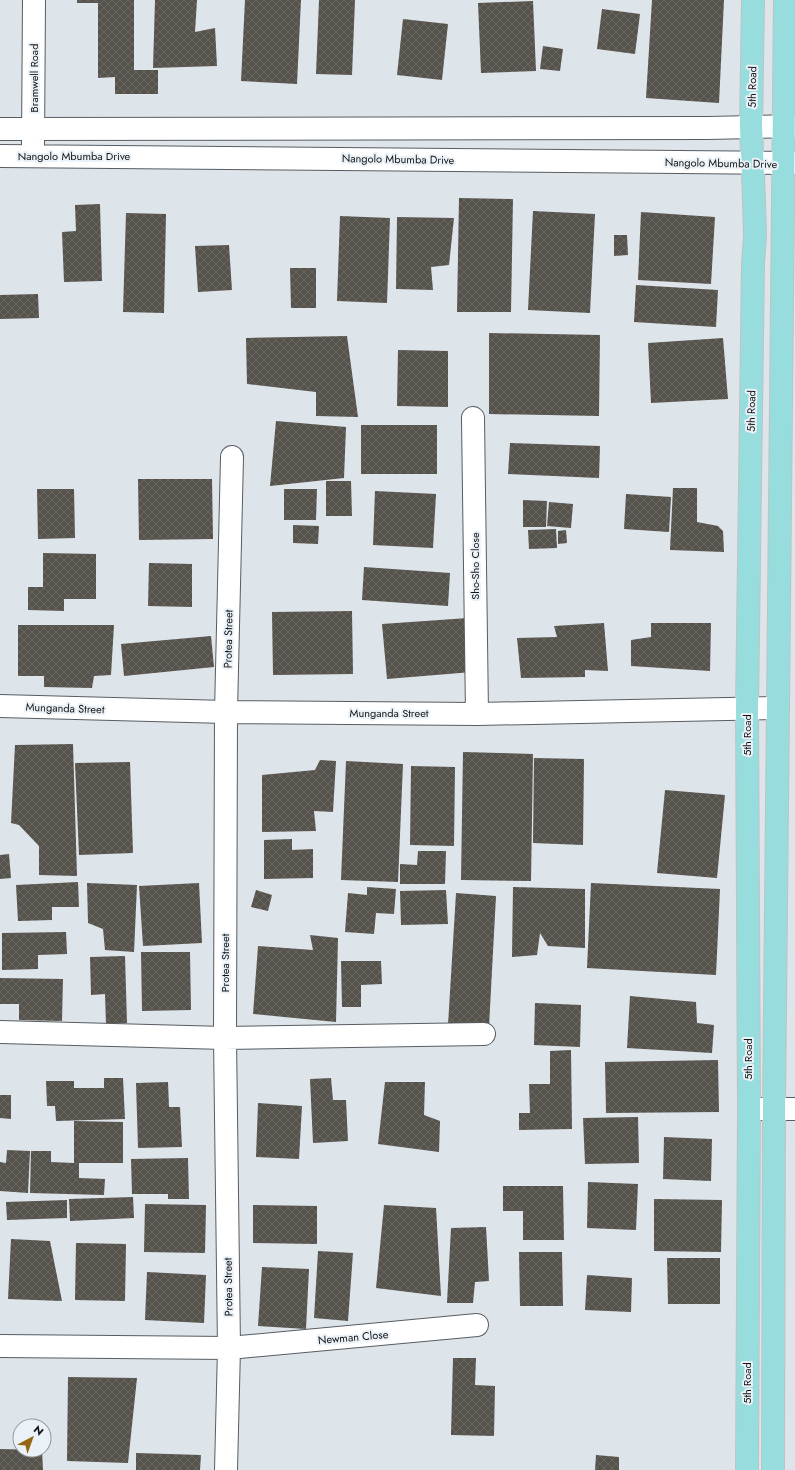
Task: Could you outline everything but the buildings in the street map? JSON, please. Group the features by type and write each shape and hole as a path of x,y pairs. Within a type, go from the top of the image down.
{"main road":[{"name":"5th Road","path":"746,1470 749,1109 747,708 753,263 755,236 751,126 753,0"},
{"path":"772,1470 785,1109 778,708 790,126 785,0"}],"street":[{"name":"Bramwell Road","path":"32,155 34,129 34,0"},
{"path":"0,129 692,128 790,126"},
{"name":"Nangolo Mbumba Drive","path":"0,156 32,155 789,164"},
{"name":"Sho-Sho Close","path":"473,418 477,714"},
{"name":"Protea Street","path":"226,1470 229,1348 225,1038 226,712 232,457"},
{"name":"Munganda Street","path":"0,706 226,712 477,714 778,708"},
{"path":"0,1032 225,1038 484,1034"},
{"path":"749,1109 785,1109"},
{"name":"Newman Close","path":"0,1346 229,1348 477,1325"}]}
